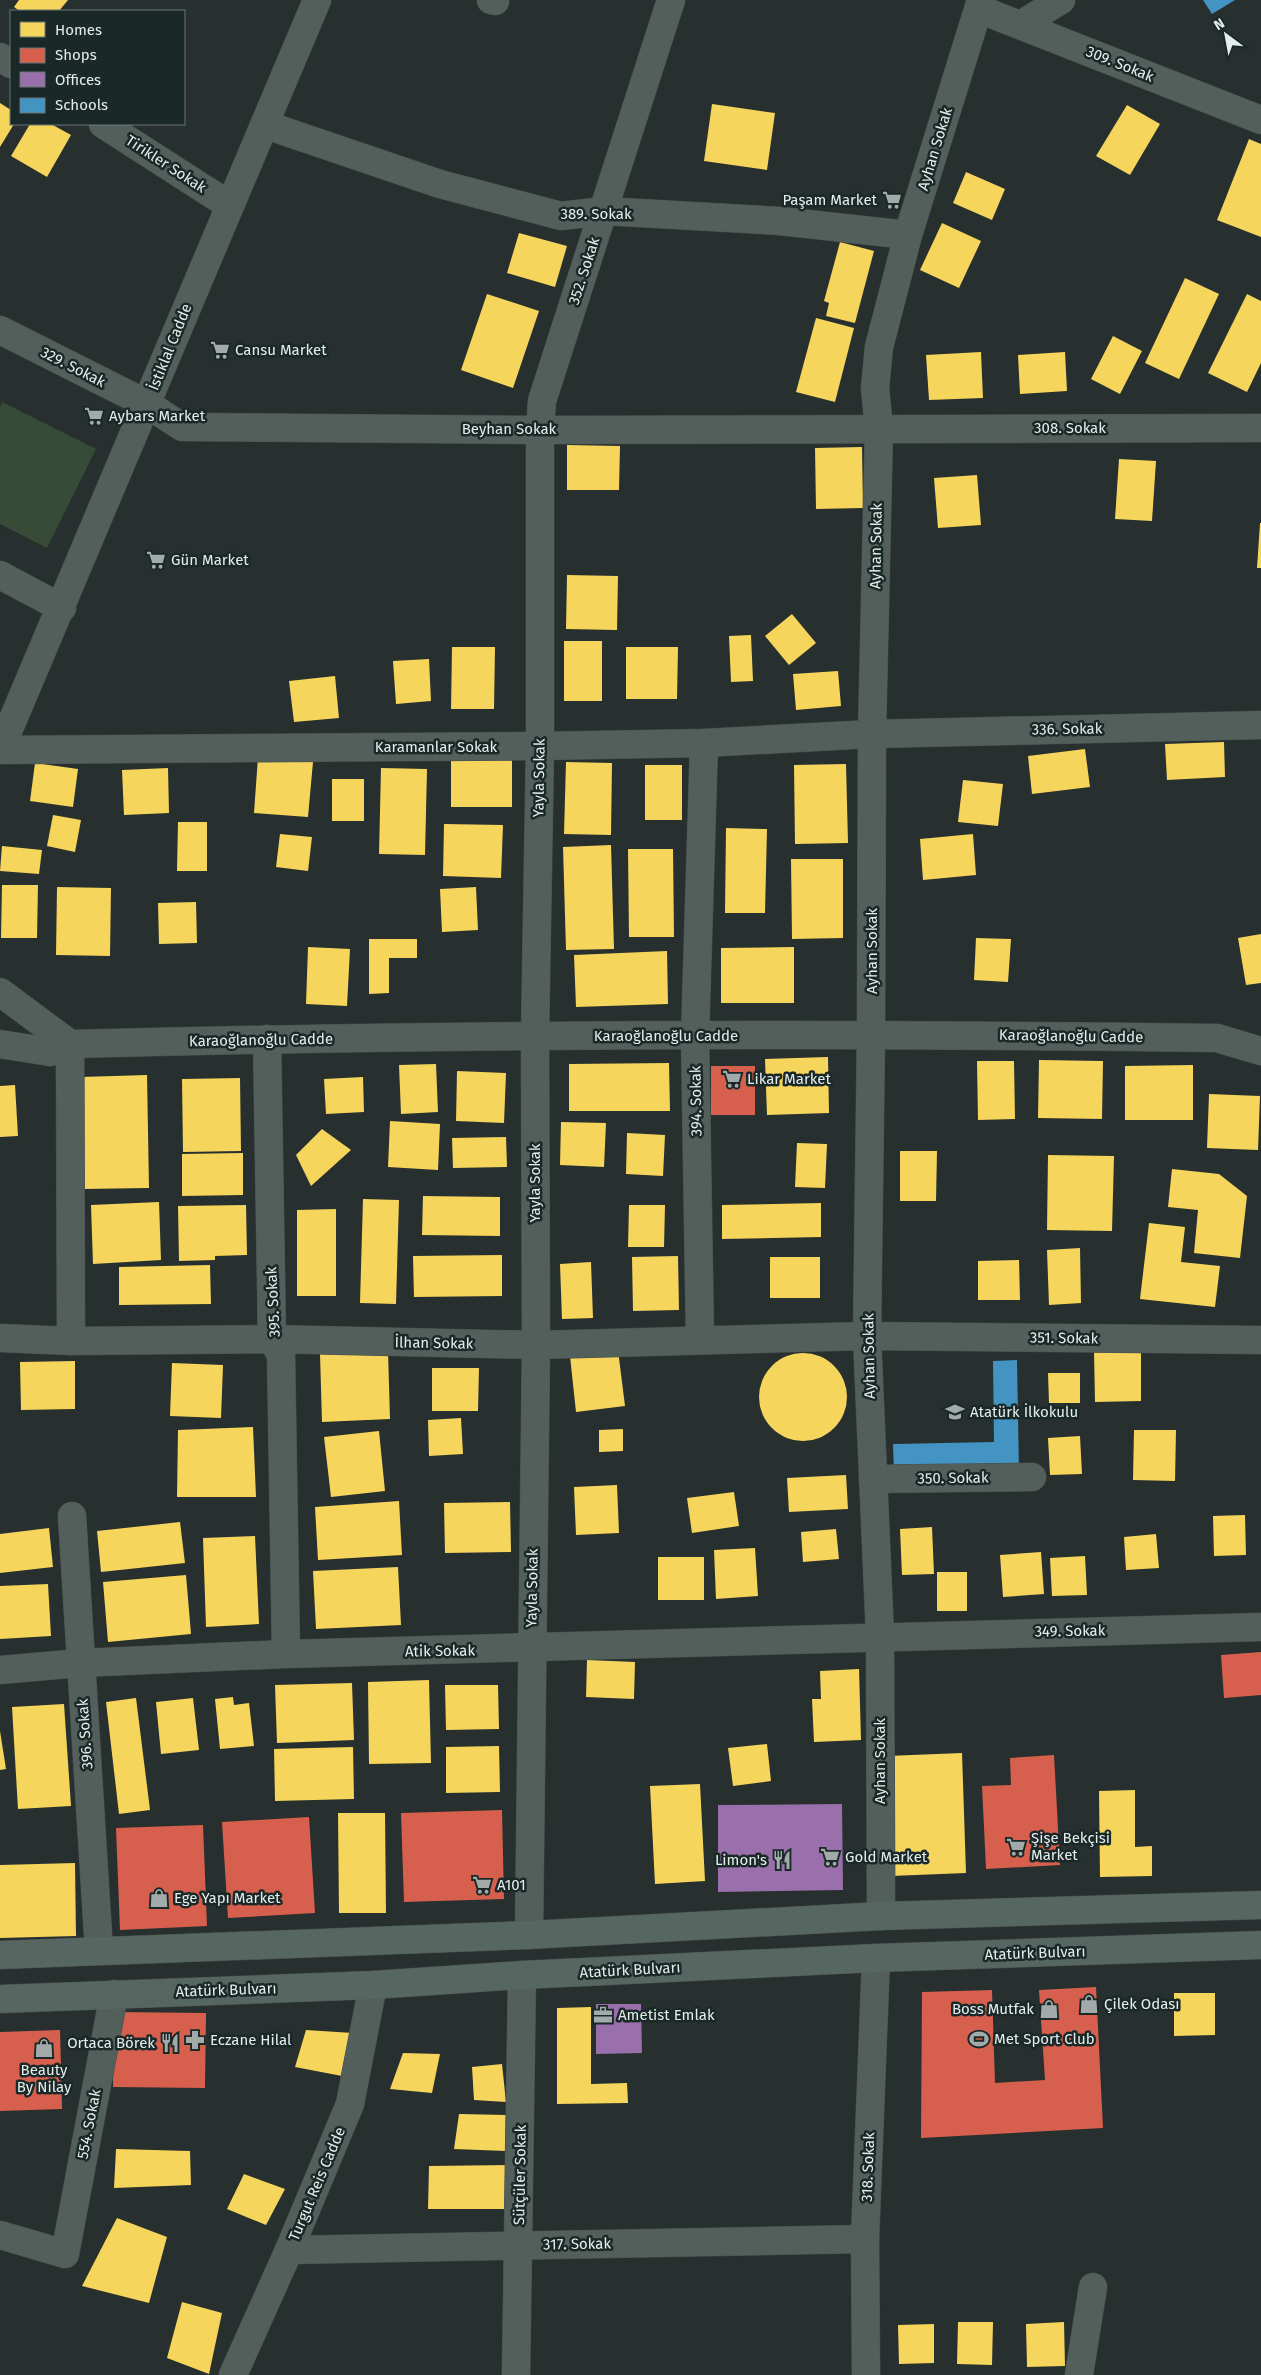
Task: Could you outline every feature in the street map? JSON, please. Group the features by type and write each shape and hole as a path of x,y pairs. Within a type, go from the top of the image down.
{"main road":[{"path":"0,1955 529,1935 881,1916 1261,1904"},
{"name":"Atatürk Bulvarı","path":"0,1999 373,1985 522,1975 876,1958 1261,1946"}],"street":[{"name":"İstiklal Cadde","path":"0,750 62,608 229,205 266,125 317,0"},
{"name":"352. Sokak","path":"540,430 542,401 671,0"},
{"path":"1022,24 1061,0"},
{"name":"309. Sokak","path":"980,4 1022,24 1261,120"},
{"name":"Ayhan Sokak","path":"881,1916 880,1636 867,1336 872,734 879,428 875,388 879,346 908,236 980,4"},
{"name":"Tirikler Sokak","path":"105,125 229,205"},
{"name":"389. Sokak","path":"266,125 440,184 562,216 603,211 780,221 908,236"},
{"name":"329. Sokak","path":"0,330 147,404"},
{"name":"Beyhan Sokak","path":"147,404 182,427 540,430 879,428"},
{"name":"308. Sokak","path":"879,428 1261,428"},
{"name":"Yayla Sokak","path":"529,1935 536,1345 535,1036 540,746 540,430"},
{"path":"0,575 62,608"},
{"name":"336. Sokak","path":"872,734 1261,725"},
{"name":"Karamanlar Sokak","path":"0,750 704,743 872,734"},
{"name":"394. Sokak","path":"700,1339 695,1037 704,743"},
{"path":"0,992 70,1044 71,1341"},
{"name":"Karaoğlanoğlu Cadde","path":"0,1044 50,1052 70,1044 267,1039 535,1036 695,1037 871,1034 1217,1038 1261,1050"},
{"name":"395. Sokak","path":"267,1039 272,1339 281,1355 286,1654"},
{"name":"İlhan Sokak","path":"0,1338 71,1341 272,1339 536,1345 700,1339 867,1336"},
{"name":"351. Sokak","path":"867,1336 1261,1340"},
{"name":"350. Sokak","path":"873,1479 1032,1477"},
{"name":"396. Sokak","path":"72,1516 99,1952"},
{"name":"349. Sokak","path":"880,1636 1261,1627"},
{"name":"Atik Sokak","path":"0,1670 80,1663 286,1654 880,1636"},
{"name":"318. Sokak","path":"866,2375 865,2239 876,1958"},
{"name":"Sütçüler Sokak","path":"516,2375 522,1975"},
{"name":"Turgut Reis Cadde","path":"233,2375 289,2250 350,2104 373,1985"},
{"name":"554. Sokak","path":"0,2235 65,2254 114,1994"},
{"name":"317. Sokak","path":"289,2250 865,2239"},
{"path":"1080,2375 1093,2287"}],"green space":[{"path":"2,402 96,449 47,548 0,524 0,407"}],"building: Homes":[{"path":"19,0 68,0 60,10 18,10 14,7"},
{"path":"0,103 10,109 10,125 13,125 0,147"},
{"path":"712,104 775,113 767,170 704,161"},
{"path":"1127,105 1160,124 1130,175 1096,156"},
{"path":"29,125 53,125 71,135 47,177 11,156"},
{"path":"1249,139 1261,144 1261,237 1217,220"},
{"path":"966,172 1005,189 992,220 953,203"},
{"path":"942,223 981,241 959,288 920,270"},
{"path":"519,233 567,246 555,287 507,273"},
{"path":"840,242 874,251 855,323 826,316 829,303 824,301"},
{"path":"1185,278 1219,294 1179,379 1145,363"},
{"path":"487,294 539,311 513,388 461,370"},
{"path":"1247,294 1261,301 1261,363 1247,392 1208,373"},
{"path":"816,318 854,328 835,402 796,392"},
{"path":"1113,336 1142,351 1120,394 1091,379"},
{"path":"981,352 983,398 929,400 926,355"},
{"path":"1065,352 1067,391 1020,394 1018,355"},
{"path":"567,445 620,446 619,490 567,490"},
{"path":"862,447 863,508 816,509 815,448"},
{"path":"1119,459 1156,461 1152,521 1115,519"},
{"path":"977,475 981,525 938,528 934,478"},
{"path":"1260,523 1261,568 1257,568"},
{"path":"567,575 618,576 617,630 566,629"},
{"path":"792,614 816,643 789,665 765,636"},
{"path":"751,635 753,681 731,682 729,636"},
{"path":"564,641 602,641 602,701 564,701"},
{"path":"452,647 495,647 494,709 451,709"},
{"path":"626,647 678,647 677,699 626,699"},
{"path":"429,659 431,701 396,704 393,661"},
{"path":"838,671 841,706 796,710 793,674"},
{"path":"335,676 339,718 294,722 289,681"},
{"path":"1224,742 1225,777 1167,780 1165,744"},
{"path":"1085,749 1090,787 1032,794 1028,756"},
{"path":"258,757 313,762 308,817 254,813"},
{"path":"451,760 512,760 512,807 451,807"},
{"path":"566,762 612,763 611,835 564,834"},
{"path":"35,763 78,769 73,807 30,801"},
{"path":"846,764 848,843 795,844 794,765"},
{"path":"645,765 682,765 682,820 645,820"},
{"path":"168,768 169,813 124,815 122,770"},
{"path":"381,768 427,769 425,855 379,854"},
{"path":"332,779 364,779 364,821 332,821"},
{"path":"963,780 1003,784 998,826 958,822"},
{"path":"53,815 81,820 75,852 47,846"},
{"path":"178,822 207,822 207,871 177,871"},
{"path":"444,824 503,825 501,878 443,876"},
{"path":"726,828 767,829 765,913 725,913"},
{"path":"280,834 312,837 308,871 276,867"},
{"path":"973,834 976,875 923,880 920,839"},
{"path":"611,845 614,949 566,950 563,847"},
{"path":"2,846 42,850 39,874 0,871"},
{"path":"628,849 673,849 674,937 629,937"},
{"path":"791,859 843,859 843,938 792,939"},
{"path":"2,885 38,885 37,938 1,938"},
{"path":"57,887 111,888 110,956 56,955"},
{"path":"476,887 478,930 442,932 440,889"},
{"path":"196,902 197,943 159,944 158,903"},
{"path":"1261,934 1261,983 1246,985 1238,938"},
{"path":"976,938 1011,939 1008,982 974,980"},
{"path":"369,939 417,939 417,958 389,958 389,993 369,994"},
{"path":"308,947 350,949 347,1006 306,1004"},
{"path":"794,947 794,1003 721,1003 721,948"},
{"path":"667,951 668,1004 576,1007 574,955"},
{"path":"828,1057 829,1113 767,1115 765,1059"},
{"path":"1039,1060 1103,1061 1102,1119 1038,1118"},
{"path":"977,1061 1014,1061 1015,1119 978,1120"},
{"path":"669,1063 670,1111 569,1111 569,1064"},
{"path":"436,1064 438,1112 401,1114 399,1065"},
{"path":"1193,1065 1193,1120 1125,1120 1125,1066"},
{"path":"457,1071 506,1073 504,1123 456,1121"},
{"path":"147,1075 149,1188 83,1189 80,1077"},
{"path":"363,1077 364,1112 326,1114 324,1079"},
{"path":"240,1078 241,1151 183,1152 182,1079"},
{"path":"15,1085 18,1136 0,1137 0,1086"},
{"path":"1209,1094 1260,1096 1258,1150 1207,1148"},
{"path":"390,1121 440,1124 438,1170 388,1167"},
{"path":"561,1122 606,1123 604,1167 560,1165"},
{"path":"322,1129 351,1150 311,1186 296,1155"},
{"path":"627,1133 665,1135 663,1176 626,1174"},
{"path":"506,1137 507,1167 453,1168 452,1138"},
{"path":"797,1143 827,1144 825,1188 795,1187"},
{"path":"900,1151 937,1151 936,1201 900,1201"},
{"path":"243,1153 243,1195 182,1196 182,1154"},
{"path":"1048,1155 1114,1156 1112,1231 1047,1230"},
{"path":"1172,1169 1219,1174 1247,1196 1240,1258 1194,1253 1198,1210 1168,1207"},
{"path":"423,1196 500,1197 500,1236 422,1235"},
{"path":"363,1199 399,1200 396,1304 360,1303"},
{"path":"159,1202 161,1260 93,1264 91,1205"},
{"path":"821,1203 821,1237 722,1239 722,1205"},
{"path":"246,1205 247,1255 215,1256 215,1260 179,1261 178,1206"},
{"path":"629,1205 665,1205 664,1247 628,1247"},
{"path":"336,1209 336,1296 297,1296 297,1210"},
{"path":"1149,1223 1185,1227 1181,1262 1220,1266 1215,1307 1140,1299"},
{"path":"1080,1248 1081,1303 1049,1305 1047,1250"},
{"path":"502,1255 502,1296 414,1297 413,1256"},
{"path":"678,1256 679,1310 633,1311 632,1257"},
{"path":"770,1257 820,1257 820,1298 770,1298"},
{"path":"1019,1260 1020,1300 978,1300 978,1261"},
{"path":"591,1262 593,1318 562,1319 560,1264"},
{"path":"210,1265 211,1304 119,1305 119,1267"},
{"path":"618,1350 625,1406 576,1412 570,1356"},
{"path":"1141,1350 1141,1401 1095,1402 1094,1351"},
{"path":"388,1351 390,1419 322,1422 320,1354"},
{"path":"803,1353 820,1357 834,1366 843,1380 847,1397 843,1414 834,1428 820,1437 803,1441 786,1437 772,1428 763,1414 759,1397 763,1380 772,1366 786,1357"},
{"path":"75,1361 75,1409 21,1410 20,1362"},
{"path":"172,1363 223,1365 221,1418 170,1416"},
{"path":"432,1368 479,1368 478,1411 432,1411"},
{"path":"1048,1373 1080,1373 1080,1403 1049,1403"},
{"path":"461,1418 463,1454 429,1456 428,1420"},
{"path":"253,1427 256,1497 177,1497 178,1430"},
{"path":"623,1429 623,1451 599,1452 599,1430"},
{"path":"1134,1430 1176,1430 1175,1481 1133,1480"},
{"path":"379,1431 385,1491 331,1497 324,1437"},
{"path":"1080,1436 1082,1474 1050,1475 1048,1438"},
{"path":"846,1475 848,1509 789,1512 787,1478"},
{"path":"617,1485 619,1533 576,1535 574,1487"},
{"path":"734,1492 739,1526 692,1533 687,1498"},
{"path":"399,1501 402,1555 318,1560 315,1507"},
{"path":"510,1502 511,1552 445,1553 444,1503"},
{"path":"1245,1515 1246,1555 1214,1556 1213,1516"},
{"path":"180,1522 185,1563 101,1572 97,1531"},
{"path":"932,1527 934,1574 902,1575 900,1529"},
{"path":"49,1528 53,1567 0,1573 0,1534"},
{"path":"836,1529 839,1559 803,1562 801,1532"},
{"path":"1156,1534 1159,1568 1126,1570 1124,1537"},
{"path":"255,1536 259,1624 206,1627 203,1538"},
{"path":"755,1548 758,1596 716,1599 714,1550"},
{"path":"1041,1552 1044,1594 1003,1597 1000,1555"},
{"path":"1085,1556 1087,1595 1052,1596 1050,1558"},
{"path":"658,1557 704,1557 704,1600 658,1600"},
{"path":"398,1567 401,1625 316,1629 313,1571"},
{"path":"937,1572 967,1572 967,1611 937,1611"},
{"path":"186,1575 191,1634 108,1642 103,1582"},
{"path":"48,1584 51,1636 0,1639 0,1586"},
{"path":"587,1660 635,1662 634,1699 586,1697"},
{"path":"859,1669 861,1740 814,1742 812,1699 821,1699 820,1671"},
{"path":"429,1680 431,1763 369,1764 368,1682"},
{"path":"352,1683 354,1740 277,1743 275,1685"},
{"path":"445,1685 498,1685 499,1729 446,1730"},
{"path":"233,1697 234,1705 249,1703 254,1746 220,1749 215,1699"},
{"path":"136,1698 150,1810 119,1814 106,1702"},
{"path":"193,1698 199,1750 161,1754 156,1702"},
{"path":"64,1704 71,1806 18,1809 12,1707"},
{"path":"0,1731 6,1769 0,1770"},
{"path":"767,1744 771,1781 733,1786 728,1748"},
{"path":"499,1746 500,1792 446,1793 446,1747"},
{"path":"353,1747 354,1799 275,1801 274,1749"},
{"path":"962,1753 966,1873 891,1876 887,1756"},
{"path":"700,1784 705,1881 655,1884 650,1786"},
{"path":"1135,1790 1135,1847 1152,1846 1152,1876 1100,1877 1099,1791"},
{"path":"338,1813 385,1813 386,1913 339,1913"},
{"path":"75,1863 76,1936 0,1938 0,1865"},
{"path":"1174,1993 1215,1993 1215,2035 1174,2036"},
{"path":"591,2007 591,2084 627,2083 628,2103 557,2104 557,2008"},
{"path":"306,2030 353,2033 342,2076 295,2067"},
{"path":"403,2053 440,2054 432,2093 390,2089"},
{"path":"502,2064 506,2102 474,2100 472,2067"},
{"path":"459,2114 507,2115 506,2151 454,2149"},
{"path":"116,2149 190,2151 191,2185 114,2188"},
{"path":"513,2165 511,2209 428,2209 429,2166"},
{"path":"244,2174 285,2189 266,2225 227,2209"},
{"path":"117,2218 167,2237 149,2303 82,2286"},
{"path":"182,2302 222,2313 209,2374 167,2358"},
{"path":"958,2322 993,2322 992,2365 957,2364"},
{"path":"1064,2322 1065,2366 1027,2367 1026,2324"},
{"path":"934,2324 934,2363 899,2364 898,2325"}],"building: Shops":[{"path":"711,1066 755,1066 755,1115 711,1115"},
{"path":"1261,1652 1261,1695 1224,1698 1221,1655"},
{"path":"1054,1755 1060,1865 986,1869 982,1786 1011,1785 1010,1758"},
{"path":"502,1810 504,1899 404,1902 401,1813"},
{"path":"309,1817 315,1913 228,1918 222,1822"},
{"path":"203,1825 207,1926 120,1930 116,1828"},
{"path":"1096,1987 1103,2128 921,2138 922,1992 992,1990 995,2083 1045,2080 1039,1990"},
{"path":"114,2012 206,2013 205,2088 113,2087"},
{"path":"60,2030 62,2109 0,2111 0,2032"}],"building: Offices":[{"path":"842,1804 843,1890 718,1892 718,1805"},
{"path":"596,2004 641,2004 642,2053 596,2054"}],"building: Schools":[{"path":"1203,0 1235,0 1212,14"},
{"path":"1017,1360 1019,1472 894,1474 893,1444 994,1442 993,1361"}],"place":[{"name":"Paşam Market","path":"892,200"},
{"name":"Cansu Market","path":"220,350"},
{"name":"Aybars Market","path":"94,416"},
{"name":"Gün Market","path":"156,560"},
{"name":"Likar Market","path":"732,1079"},
{"name":"Atatürk İlkokulu","path":"955,1412"},
{"name":"Şişe Bekçisi Market","path":"1016,1847"},
{"name":"Gold Market","path":"830,1857"},
{"name":"Limon's","path":"782,1860"},
{"name":"A101","path":"482,1885"},
{"name":"Ege Yapı Market","path":"159,1898"},
{"name":"Çilek Odası","path":"1089,2004"},
{"name":"Boss Mutfak","path":"1049,2009"},
{"name":"Ametist Emlak","path":"603,2015"},
{"name":"Met Sport Club","path":"979,2039"},
{"name":"Eczane Hilal","path":"195,2040"},
{"name":"Ortaca Börek","path":"170,2043"},
{"name":"Beauty By Nilay","path":"44,2048"}]}
